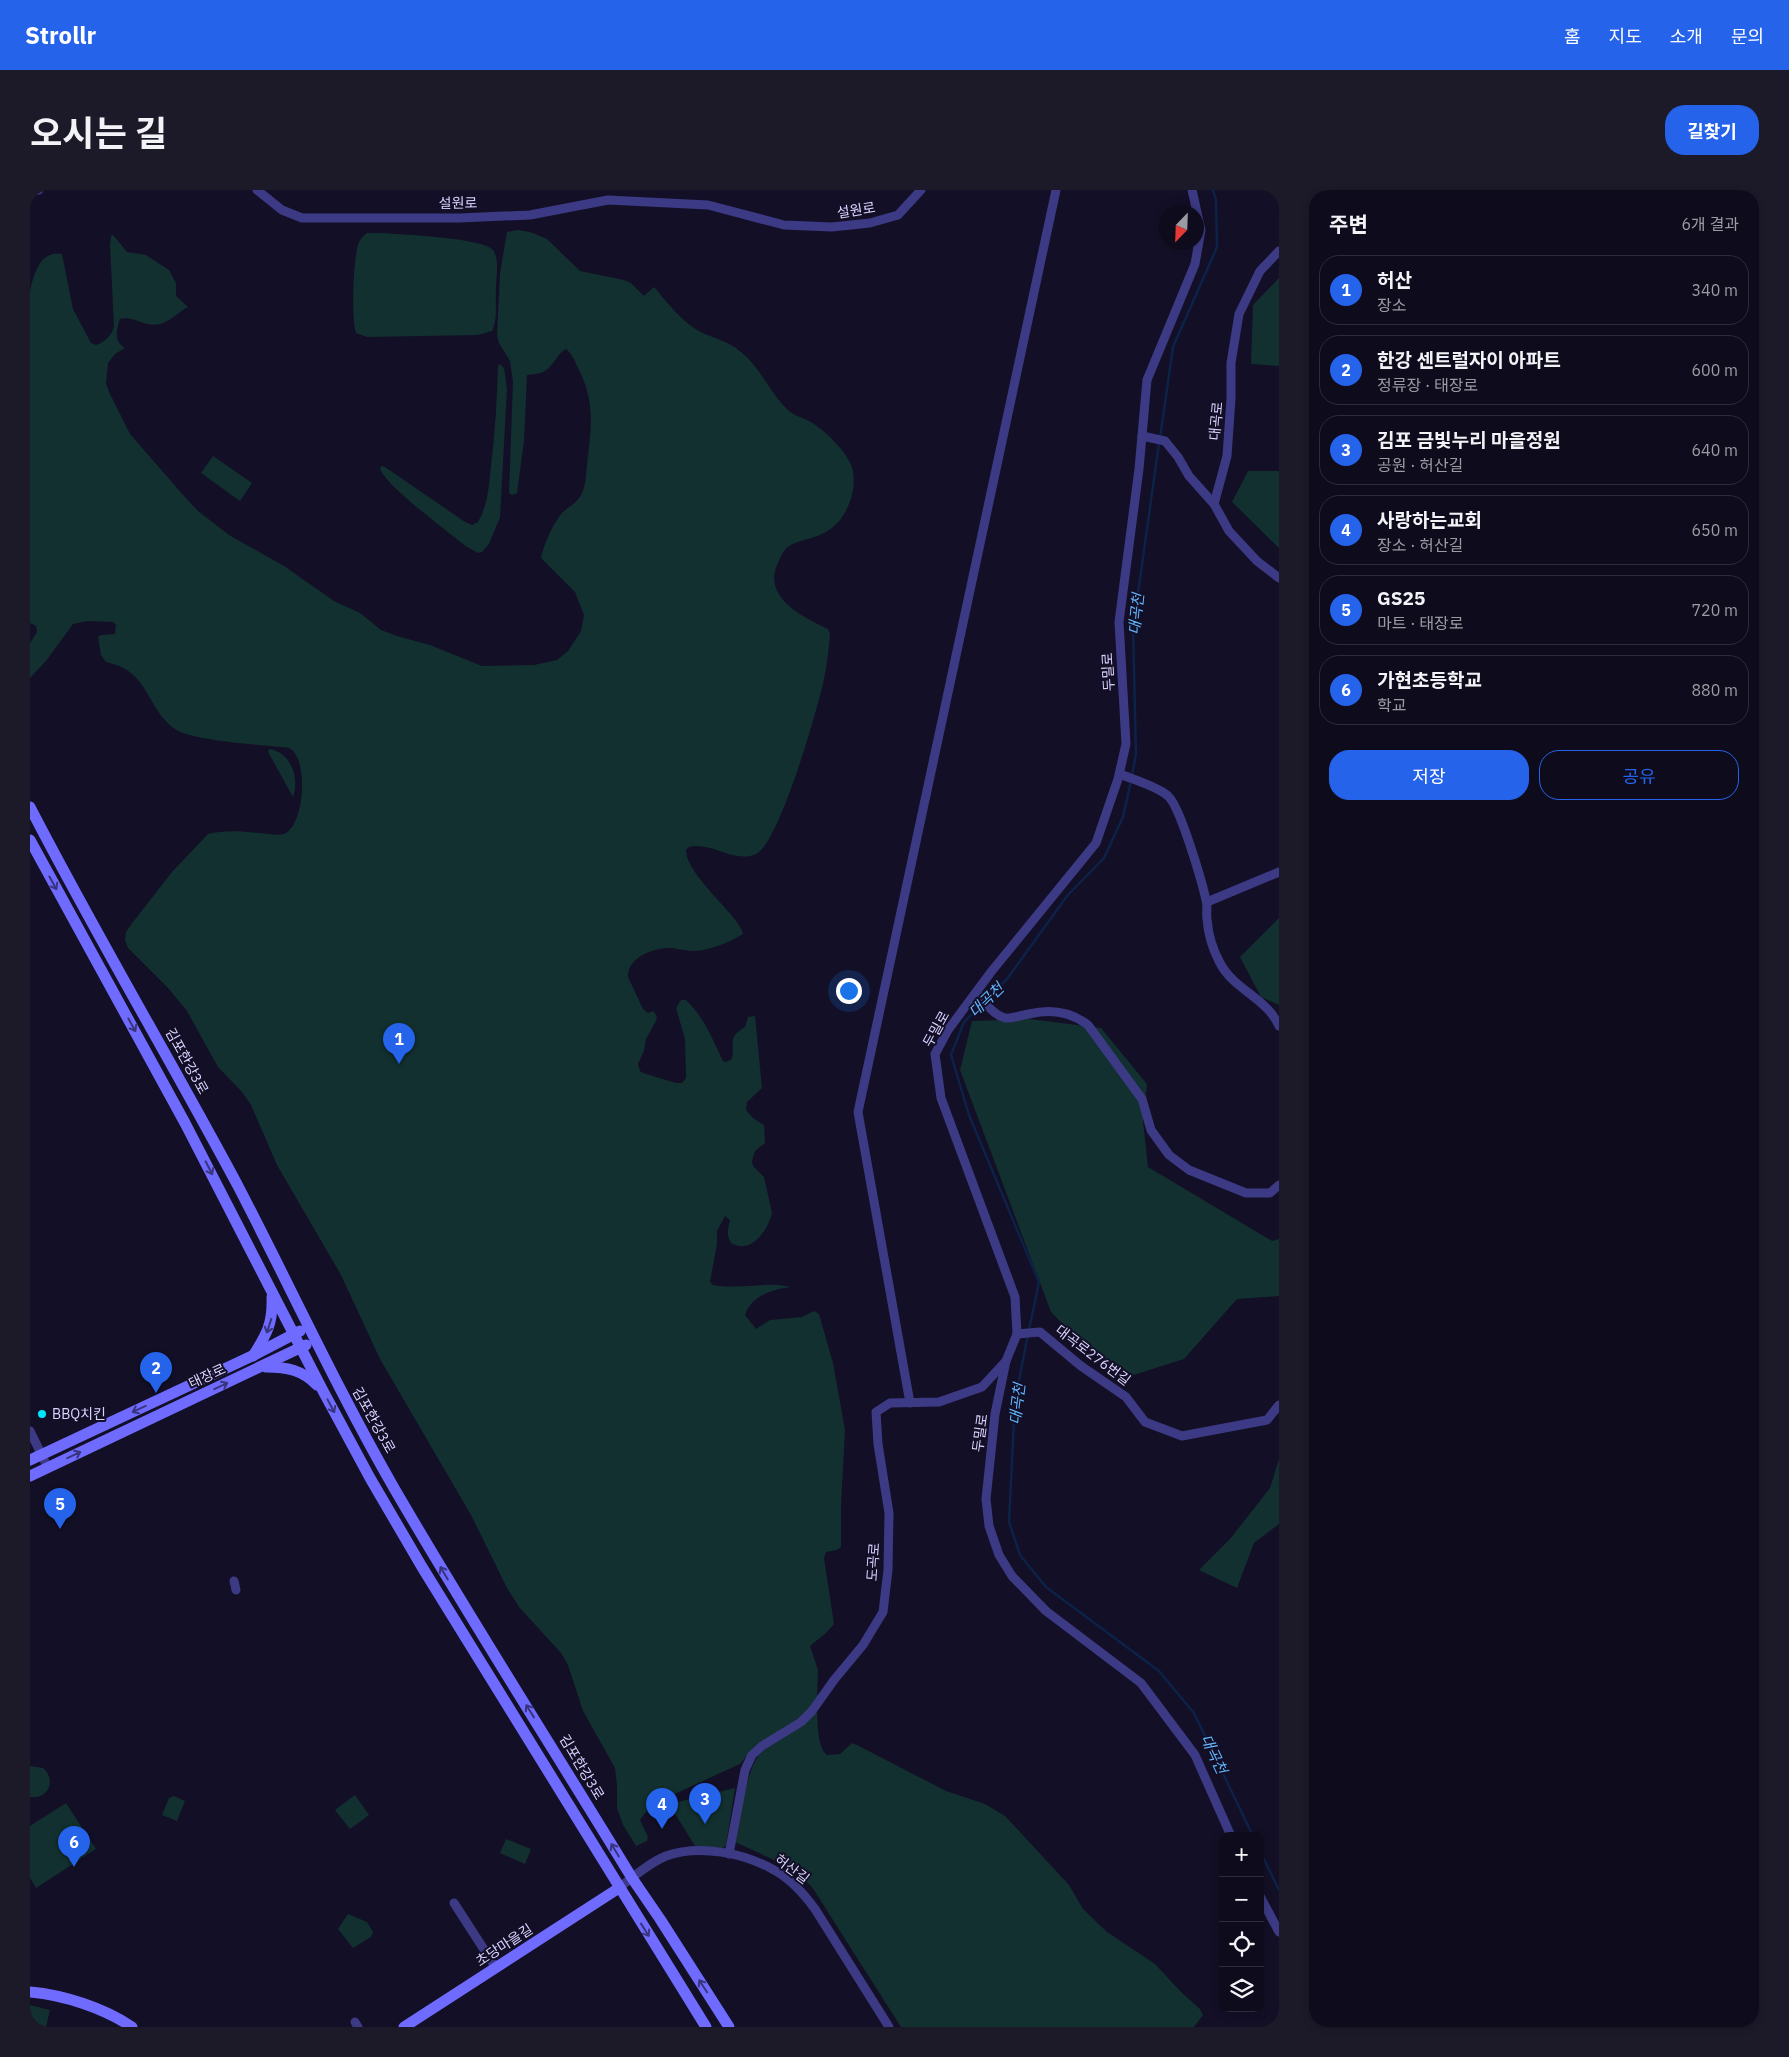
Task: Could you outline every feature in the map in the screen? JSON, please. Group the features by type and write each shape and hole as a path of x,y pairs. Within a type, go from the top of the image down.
{"street":[{"path":"30,190 39,190"},
{"name":"설원로","path":"257,190 282,210 302,218 459,218 530,215 608,200 708,205 784,225 832,227 870,223 898,215 921,190"},
{"path":"1006,1361 982,1387 938,1402 910,1403 858,1112 1056,190"},
{"name":"두밀로","path":"1192,190 1201,230 1195,264 1147,380 1119,622 1126,744 1123,775 1096,843 978,995 948,1030 935,1054 941,1098 1015,1297 1020,1334 1006,1361 996,1414 986,1499 990,1526 999,1555 1012,1576 1046,1611 1141,1683 1195,1755 1229,1832"},
{"name":"대곡로","path":"1214,504 1226,456 1232,363 1239,314 1260,271 1279,251"},
{"path":"1142,436 1165,441 1178,457 1189,476 1214,504 1228,531 1257,561 1279,578"},
{"path":"1123,775 1169,796 1184,827 1207,902 1207,919 1214,948 1221,964 1236,984 1267,1007 1279,1026"},
{"name":"김포한강3로","path":"30,807 59,864 238,1188 315,1340 383,1467 442,1569 632,1878 730,2027"},
{"path":"30,840 185,1123 322,1389 422,1567 706,2027"},
{"path":"1207,902 1279,872"},
{"path":"978,995 988,1006 1004,1018 1047,1011 1064,1013 1079,1019 1088,1026 1142,1099 1151,1130 1169,1155 1189,1170 1246,1193 1270,1193 1279,1185"},
{"path":"252,1356 271,1324 272,1292"},
{"path":"30,1460 252,1356 308,1326"},
{"name":"대곡로276번길","path":"1020,1334 1040,1332 1126,1398 1145,1422 1182,1436 1267,1420 1279,1405"},
{"name":"태장로","path":"30,1476 262,1367 315,1340"},
{"path":"262,1367 283,1367 299,1371 322,1389"},
{"name":"도곡로","path":"729,1854 748,1761 757,1750 807,1718 834,1680 863,1645 882,1612 888,1570 889,1513 878,1444 876,1412 890,1403 910,1403"},
{"path":"30,1431 48,1468"},
{"name":"허산길","path":"619,1888 657,1861 672,1854 695,1852 729,1854 775,1870 802,1892 815,1909 889,2027"},
{"name":"초당마을길","path":"404,2027 619,1888"},
{"path":"454,1903 496,1968"},
{"path":"1264,1904 1279,1932"},
{"path":"30,1992 61,1997 98,2010 132,2027"}],"green space":[{"path":"518,230 530,232 547,239 580,271 624,280 631,283 644,296 654,287 688,324 736,348 754,365 774,394 788,410 815,425 842,450 851,464 854,480 848,507 838,522 824,533 789,546 777,565 774,577 781,597 788,605 808,619 828,629 830,634 825,673 814,717 796,774 775,827 765,845 756,854 748,856 731,855 697,846 689,847 686,850 688,860 695,872 741,927 743,934 707,949 692,951 665,948 650,951 632,964 628,977 643,1009 648,1013 653,1011 657,1016 646,1039 644,1051 638,1064 640,1071 643,1073 676,1083 682,1083 686,1078 685,1039 676,1008 681,1000 686,1000 698,1014 708,1029 723,1061 726,1062 732,1059 734,1037 745,1027 748,1017 755,1016 762,1088 747,1102 746,1110 753,1118 764,1125 765,1143 755,1151 752,1161 753,1166 764,1177 772,1213 767,1227 762,1234 751,1244 745,1246 738,1246 729,1240 728,1229 730,1220 725,1216 717,1231 717,1244 710,1282 713,1285 732,1287 781,1285 791,1287 770,1292 757,1298 752,1303 745,1315 756,1329 770,1320 802,1317 814,1311 819,1314 833,1363 845,1430 841,1547 837,1550 826,1552 824,1558 834,1624 810,1646 818,1670 817,1697 808,1710 798,1719 754,1747 740,1764 668,1797 645,1813 640,1820 648,1837 647,1841 636,1846 623,1825 617,1808 615,1768 583,1711 568,1665 561,1653 519,1607 507,1588 471,1515 380,1359 341,1275 277,1165 251,1105 242,1092 218,1067 187,1011 169,989 128,948 125,940 126,932 172,872 208,834 232,831 281,835 291,828 300,806 302,791 300,764 295,754 289,748 196,737 175,729 165,720 139,681 131,673 106,662 101,655 98,637 115,634 116,625 113,622 88,621 73,624 46,661 30,678 30,643 37,632 36,626 30,623 30,291 36,271 43,259 54,254 62,254 73,309 91,343 96,345 105,340 114,327 110,245 111,236 113,235 127,252 146,255 169,270 176,283 176,296 188,307 163,323 155,325 125,318 120,319 117,335 119,342 125,348 115,354 108,363 106,383 130,434 198,511 229,535 284,566 334,601 360,613 381,630 430,645 482,666 534,665 557,660 568,651 581,631 584,615 575,592 541,558 546,541 555,523 562,513 575,503 584,488 591,427 590,404 584,381 573,358 566,349 547,370 527,375 524,441 517,493 512,495 509,493 513,382 510,361 497,336 500,273 507,232"},
{"path":"367,233 421,236 474,242 493,250 497,269 496,316 492,331 478,335 367,337 356,333 353,302 355,260 359,242"},
{"path":"1279,278 1279,366 1251,364 1253,305"},
{"path":"500,364 504,368 507,389 500,517 489,544 482,552 478,553 433,521 405,497 384,475 380,468 382,466 385,467 465,522 472,525 478,522 484,509 489,488 495,429 498,366"},
{"path":"213,456 252,483 240,501 201,473"},
{"path":"1248,471 1279,471 1279,548 1232,502"},
{"path":"269,749 283,755 292,767 295,782 293,797 268,752"},
{"path":"1279,918 1279,1005 1261,997 1240,957"},
{"path":"1029,1019 1101,1028 1147,1084 1143,1121 1148,1167 1272,1241 1279,1239 1279,1296 1237,1299 1184,1359 1127,1377 1093,1355 1051,1312 960,1070 972,1021"},
{"path":"1279,1459 1279,1524 1254,1543 1237,1588 1199,1570 1230,1539 1270,1488"},
{"path":"817,1711 821,1746 827,1755 840,1754 852,1743 946,1791 985,1804 1005,1816 1069,1885 1083,1909 1107,1932 1155,1964 1200,2009 1203,2015 1194,2027 901,2027 812,1887 794,1870 735,1842 744,1795 756,1760 768,1747 803,1724"},
{"path":"30,1766 43,1768 47,1773 50,1783 46,1792 36,1797 30,1797"},
{"path":"735,1788 726,1845 723,1848 695,1846 669,1804"},
{"path":"355,1795 369,1815 350,1829 335,1810"},
{"path":"174,1796 185,1801 177,1821 162,1815 169,1798"},
{"path":"66,1803 96,1849 36,1888 30,1878 30,1826"},
{"path":"506,1839 531,1849 525,1864 500,1853"},
{"path":"348,1914 367,1922 373,1932 371,1937 353,1948 338,1929"},
{"path":"30,2005 50,2010 46,2027 30,2027"}],"waterway":[{"name":"대곡천","path":"1160,438 1173,347 1217,247 1216,200 1213,190"},
{"name":"대곡천","path":"1132,775 1136,754 1133,629 1159,443"},
{"name":"대곡천","path":"1029,1330 1039,1282 969,1115 951,1055 964,1022 1007,979 1067,896 1104,858 1123,817 1131,781"},
{"name":"대곡천","path":"1028,1335 1015,1400 1009,1522 1020,1555 1046,1587 1159,1671 1194,1713 1251,1832"},
{"name":"대곡천","path":"1264,1859 1279,1890"}],"place":[{"name":"허산","path":"399,1064"},
{"name":"한강 센트럴자이 아파트","path":"156,1393"},
{"name":"BBQ치킨","path":"42,1414"},
{"name":"GS25","path":"60,1529"},
{"name":"김포 금빛누리 마을정원","path":"705,1824"},
{"name":"사랑하는교회","path":"662,1829"},
{"name":"가현초등학교","path":"74,1867"}]}
